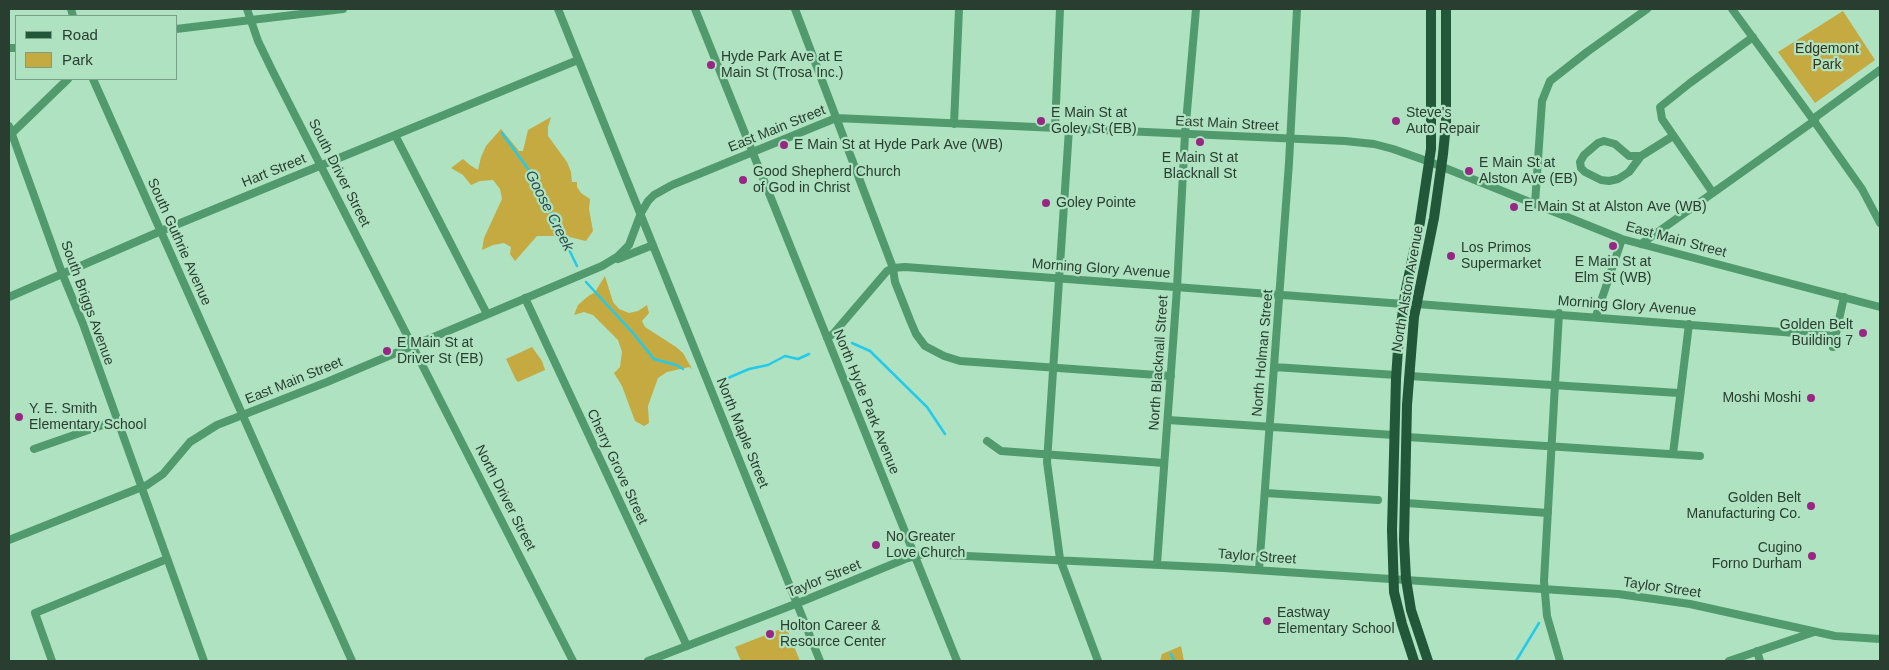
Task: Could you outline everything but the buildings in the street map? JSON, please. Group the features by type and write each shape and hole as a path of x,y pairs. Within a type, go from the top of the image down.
{"main road":[{"name":"North Alston Avenue","path":"1414,661 1400,616 1393,578 1391,548 1396,375 1404,304 1430,162 1432,134 1431,9"},
{"name":"North Alston Avenue","path":"1428,661 1411,610 1406,579 1408,376 1417,304 1434,218 1446,124 1446,9"}],"street":[{"name":"South Driver Street","path":"247,9 273,72 414,346"},
{"path":"178,29 343,9"},
{"name":"North Maple Street","path":"558,9 820,661"},
{"name":"North Hyde Park Avenue","path":"695,9 956,661"},
{"path":"795,9 916,334 925,346 932,351 960,361 1171,376"},
{"path":"954,124 959,9"},
{"path":"1055,128 1060,9"},
{"name":"North Blacknall Street","path":"1157,564 1177,288 1184,134 1196,9"},
{"name":"North Holman Street","path":"1259,570 1291,139 1297,9"},
{"path":"1535,204 1542,101 1550,81 1647,9"},
{"path":"1732,9 1862,189 1880,223"},
{"path":"1713,193 1662,119 1660,112 1662,105 1753,37"},
{"name":"Hart Street","path":"9,297 161,231 578,60"},
{"path":"1641,244 1814,121 1817,116 1880,70"},
{"path":"10,132 67,80"},
{"name":"South Guthrie Avenue","path":"93,80 352,661"},
{"name":"East Main Street","path":"602,266 617,257 629,245 648,200 665,188 836,118 1374,144 1430,162 1622,239 1880,307"},
{"path":"1069,129 1047,454 1060,559 1098,661"},
{"name":"South Briggs Avenue","path":"10,132 62,274 83,324 204,661"},
{"path":"395,135 487,314"},
{"path":"1641,156 1628,156 1615,144 1604,142 1598,143 1584,155 1581,158 1580,165 1585,172 1594,177 1612,181 1625,176 1641,156 1674,136"},
{"path":"1596,316 1622,239"},
{"name":"East Main Street","path":"9,540 141,488 163,474 199,435 242,415 414,346 654,245"},
{"name":"Morning Glory Avenue","path":"892,268 905,267 1404,304"},
{"path":"827,338 833,334 887,271 892,268"},
{"path":"1833,347 1844,297"},
{"name":"Cherry Grove Street","path":"525,298 687,646"},
{"name":"Morning Glory Avenue","path":"1417,304 1559,313 1835,336"},
{"path":"1559,313 1545,589 1547,616 1560,661"},
{"path":"1673,454 1689,324"},
{"name":"North Driver Street","path":"414,346 574,661"},
{"path":"1274,367 1396,375"},
{"path":"1408,376 1679,393"},
{"path":"34,449 117,420"},
{"path":"1168,420 1394,436"},
{"path":"1407,437 1700,456"},
{"path":"987,441 1001,451 1164,463"},
{"path":"1265,493 1378,500"},
{"path":"1406,503 1548,513"},
{"name":"Taylor Street","path":"648,661 797,604 914,556 924,554 1157,564 1618,594 1690,604 1814,632 1858,639 1880,639"},
{"path":"52,661 35,613 167,559"},
{"path":"1729,661 1814,632"},
{"path":"1757,651 1760,661"}],"green space":[{"name":"Edgemont Park","path":"1843,11 1875,60 1815,103 1778,52"},
{"path":"551,117 548,136 567,162 572,182 577,182 577,187 581,193 590,199 589,209 593,231 586,241 565,236 537,236 515,261 510,254 511,247 504,243 482,250 484,238 502,199 500,189 493,180 480,181 471,185 463,175 451,168 463,159 478,170 486,146 501,129 519,151 523,151 528,130"},
{"path":"605,276 613,302 619,309 629,313 638,311 647,305 649,313 642,321 645,327 683,353 692,369 689,367 667,372 658,378 648,406 649,423 644,426 635,421 622,386 614,373 620,367 622,352 618,340 593,315 584,312 574,315 578,305 595,292"},
{"path":"532,347 542,361 545,370 518,382 506,359"},
{"path":"786,627 800,661 741,661 735,647"},
{"path":"1181,646 1184,661 1160,661 1162,654"}],"waterway":[{"name":"Goose Creek","path":"502,133 534,177 577,266"},
{"name":"Goose Creek","path":"586,282 654,359 683,369"},
{"name":"Goose Creek","path":"852,343 870,351 927,407 945,434"},
{"name":"Goose Creek","path":"721,381 749,369 768,365 785,356 798,359 809,354"},
{"path":"1516,661 1539,623"},
{"name":"Goose Creek","path":"1171,654 1174,661"}],"place":[{"name":"Hyde Park Ave at E Main St (Trosa Inc.)","path":"711,65"},
{"name":"E Main St at Goley St (EB)","path":"1041,121"},
{"name":"Steve's Auto Repair","path":"1396,121"},
{"name":"E Main St at Blacknall St","path":"1200,142"},
{"name":"E Main St at Hyde Park Ave (WB)","path":"784,145"},
{"name":"E Main St at Alston Ave (EB)","path":"1469,171"},
{"name":"Good Shepherd Church of God in Christ","path":"743,180"},
{"name":"Goley Pointe","path":"1046,203"},
{"name":"E Main St at Alston Ave (WB)","path":"1514,207"},
{"name":"E Main St at Elm St (WB)","path":"1613,246"},
{"name":"Los Primos Supermarket","path":"1451,256"},
{"name":"Golden Belt Building 7","path":"1863,333"},
{"name":"E Main St at Driver St (EB)","path":"387,351"},
{"name":"Moshi Moshi","path":"1811,398"},
{"name":"Y. E. Smith Elementary School","path":"19,417"},
{"name":"Golden Belt Manufacturing Co.","path":"1811,506"},
{"name":"No Greater Love Church","path":"876,545"},
{"name":"Cugino Forno Durham","path":"1812,556"},
{"name":"Eastway Elementary School","path":"1267,621"},
{"name":"Holton Career & Resource Center","path":"770,634"}]}
